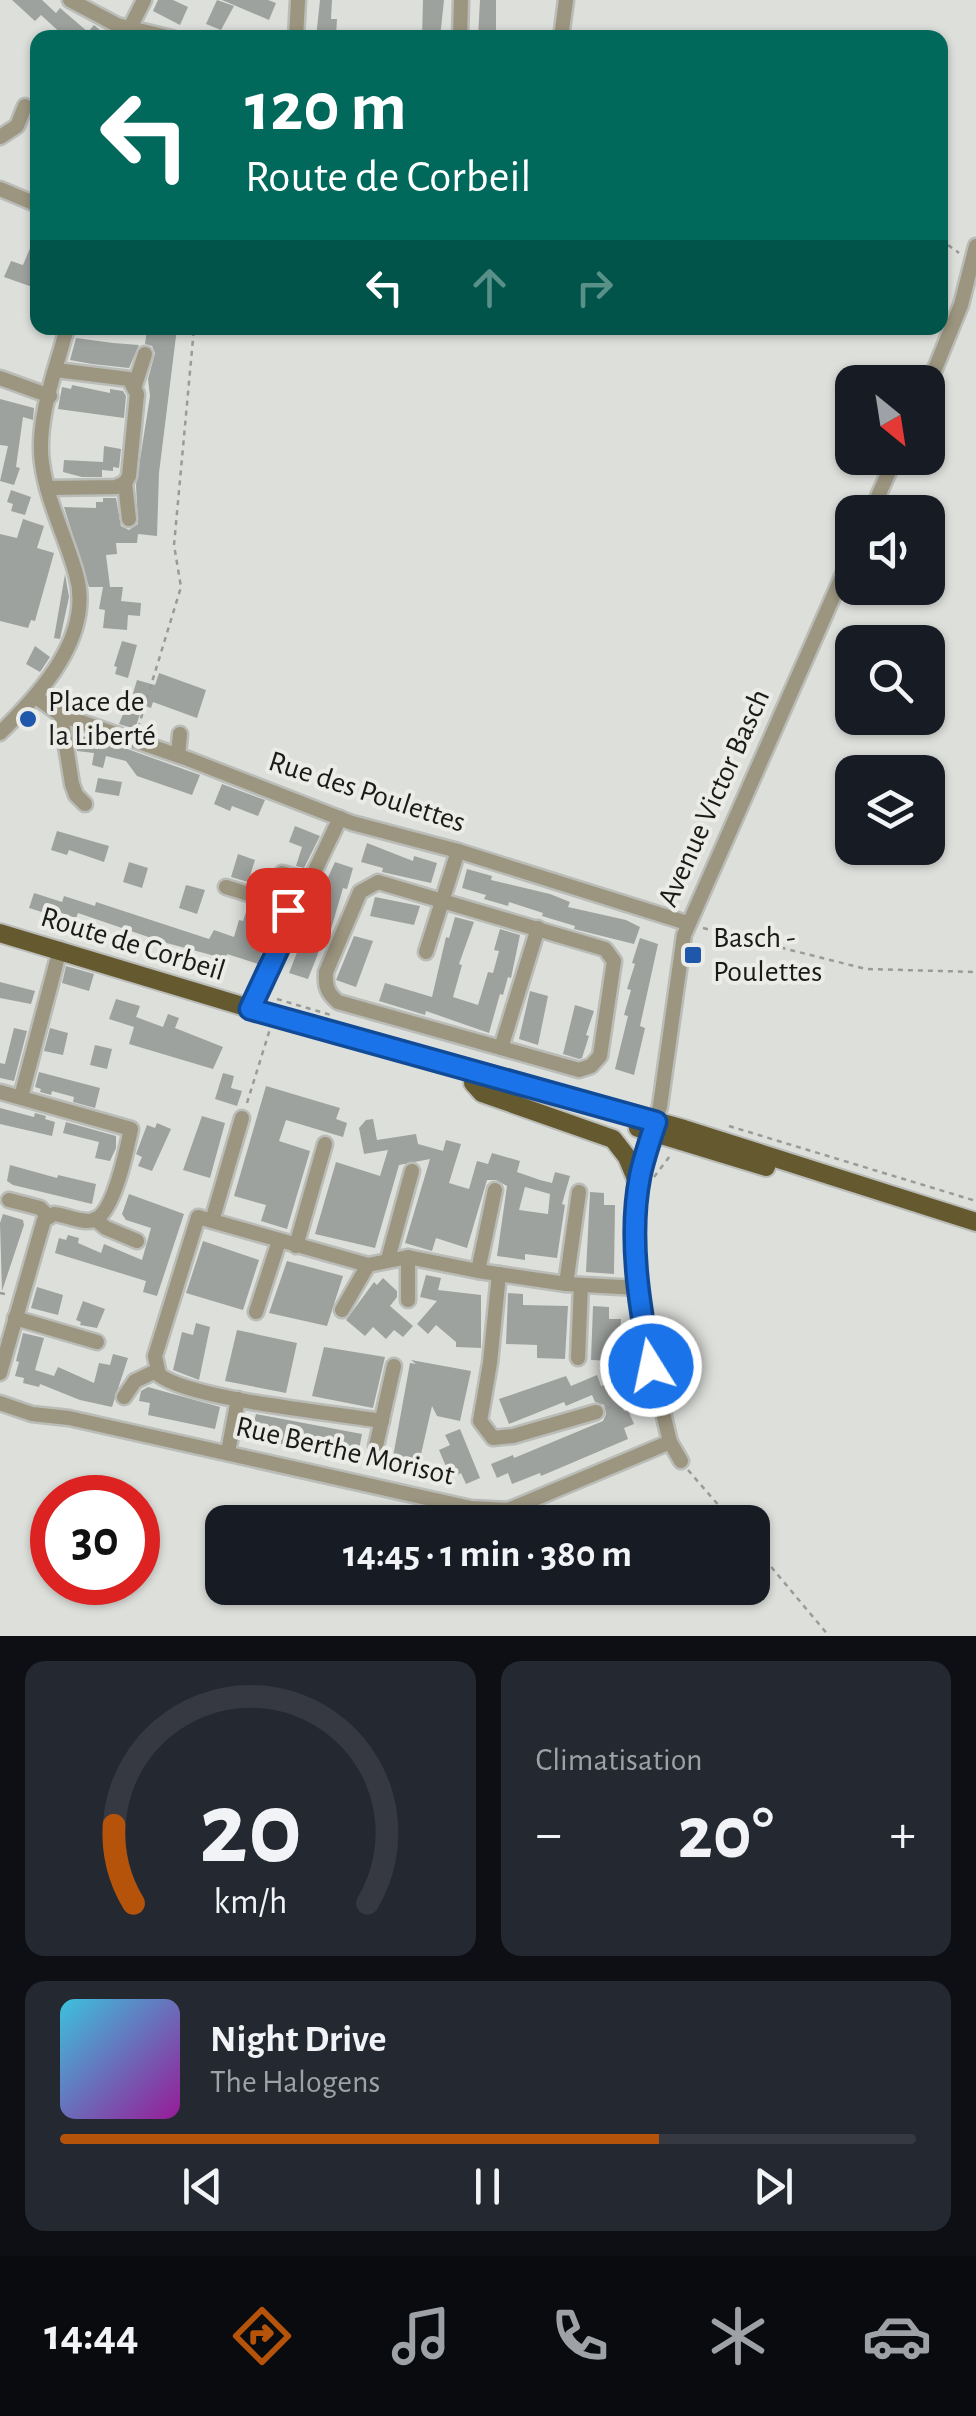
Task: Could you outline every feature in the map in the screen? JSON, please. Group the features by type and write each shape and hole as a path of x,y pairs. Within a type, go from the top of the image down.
{"main road":[{"name":"Route de Corbeil","path":"0,933 654,1128"},
{"name":"Route de Corbeil","path":"342,1036 363,1047 474,1083 808,1167 976,1222"},
{"path":"474,1083 482,1093 612,1140 626,1157 638,1186"}],"street":[{"path":"70,0 138,30"},
{"path":"130,28 144,0"},
{"path":"296,30 298,0"},
{"path":"460,30 461,0"},
{"path":"561,30 566,0"},
{"path":"0,138 17,126 25,106"},
{"path":"0,189 30,202"},
{"path":"937,365 961,305 975,253"},
{"path":"0,733 36,698 56,667 79,608 76,574 47,488 41,448 65,335"},
{"path":"129,519 124,484 129,476 135,385 145,354"},
{"path":"56,370 129,379 135,385"},
{"path":"0,378 50,396"},
{"path":"47,488 124,484"},
{"name":"Avenue Victor Basch","path":"681,1460 670,1442 656,1390 638,1288 638,1186 654,1128 687,924 835,592"},
{"name":"Rue des Poulettes","path":"36,698 61,715 340,818 458,850 687,924"},
{"path":"61,715 72,784 85,804"},
{"path":"178,755 180,734"},
{"path":"282,873 310,881 340,818"},
{"path":"426,952 458,850"},
{"path":"378,882 442,900 606,950 614,960 600,1056 591,1066 579,1070 338,1002 330,995 325,984 326,972 360,892 378,882"},
{"name":"Route de Corbeil","path":"226,887 281,904 290,916 250,1009"},
{"path":"501,1048 538,928"},
{"path":"21,1097 60,949"},
{"path":"0,1092 131,1129 106,1208 95,1219"},
{"path":"242,1118 155,1356 156,1370 174,1385 382,1421"},
{"path":"296,1246 326,1144"},
{"path":"388,1259 412,1171"},
{"path":"478,1272 496,1190"},
{"path":"578,1358 574,1284 580,1192"},
{"path":"9,1200 40,1208 48,1216 95,1219 137,1241"},
{"path":"0,1373 42,1225 48,1216"},
{"path":"205,1219 368,1264 408,1257 478,1272 638,1288"},
{"path":"256,1312 279,1241"},
{"path":"408,1257 408,1300"},
{"path":"342,1310 368,1264"},
{"path":"499,1274 480,1421 484,1430 492,1438 514,1436 596,1412"},
{"path":"15,1318 97,1342"},
{"path":"376,1446 394,1366"},
{"path":"124,1397 135,1381 156,1370"},
{"path":"228,1452 238,1398"},
{"name":"Rue Berthe Morisot","path":"0,1403 32,1414 69,1418 228,1452 471,1508 508,1510 670,1442"}],"path":[{"path":"948,243 975,253"},
{"path":"134,740 181,587 174,545 193,335"},
{"path":"687,924 866,969 976,972"},
{"path":"242,1118 275,1016"},
{"path":"596,1412 656,1390"},
{"path":"681,1460 718,1505"},
{"path":"770,1566 829,1636"}],"building":[{"path":"12,0 42,0 56,13 60,8 86,30 57,30 41,15 35,21"},
{"path":"158,0 173,0 188,7 180,25 153,11"},
{"path":"217,0 234,6 221,30 206,24"},
{"path":"222,0 268,0 276,3 269,20"},
{"path":"320,0 332,0 331,19 337,19 336,30 317,30"},
{"path":"423,0 444,0 441,30 422,30"},
{"path":"480,0 496,0 496,30 478,30"},
{"path":"30,248 30,286 4,277 11,261 23,265"},
{"path":"146,335 176,335 159,473 157,536 138,534 137,543 116,543 117,554 106,555 110,587 123,587 121,601 141,603 140,616 128,615 127,630 103,628 105,610 99,609 103,587 89,587 64,507 96,508 96,502 103,502 103,498 116,498 121,526 129,530 138,524 136,485 150,396 148,379 155,353 152,346 145,344"},
{"path":"76,338 139,345 129,368 92,364 70,360"},
{"path":"72,385 110,393 110,389 123,391 124,418 58,409 62,387 71,389"},
{"path":"0,399 34,408 33,420 23,417 16,467 20,468 14,485 0,481 8,446 0,445"},
{"path":"104,446 121,449 119,468 102,470 102,477 63,472 64,460 103,462"},
{"path":"11,490 31,497 25,515 11,511 13,504 7,502"},
{"path":"23,519 44,526 37,548 54,553 35,621 31,620 28,628 0,621 0,534 17,538"},
{"path":"65,574 69,597 60,639 54,638"},
{"path":"122,641 137,645 128,678 115,674"},
{"path":"35,646 50,657 40,672 26,664"},
{"path":"159,673 206,690 197,718 153,702 151,708 143,705 135,729 119,724 125,709 128,710 137,680 155,685"},
{"path":"76,735 102,740 200,775 192,795 137,776 126,761 106,756 103,768 92,765 94,753 77,751"},
{"path":"98,778 122,782 119,796 95,792"},
{"path":"222,784 265,800 258,816 214,804"},
{"path":"295,826 320,836 304,868 296,866 302,847 289,842"},
{"path":"57,831 109,846 104,862 69,850 67,855 51,850"},
{"path":"367,843 413,861 414,856 437,863 431,883 382,872 383,868 361,862"},
{"path":"238,854 255,860 248,882 231,877"},
{"path":"129,862 148,868 142,888 123,882"},
{"path":"335,862 353,868 328,939 324,938 308,979 289,973 305,932 310,934 316,911 295,905 277,892 279,883 321,893"},
{"path":"467,869 492,876 491,880 550,894 570,902 568,907 626,920 640,927 634,944 574,929 575,926 509,902 508,906 484,899 486,895 462,888"},
{"path":"186,885 205,890 197,914 179,908"},
{"path":"34,893 62,902 64,896 95,906 96,902 209,939 214,930 234,937 246,912 263,917 253,949 262,952 258,964 227,954 226,959 78,913 76,918 43,907 42,912 29,908"},
{"path":"375,897 420,906 414,925 370,916"},
{"path":"455,917 474,922 459,964 462,965 453,997 478,1005 488,972 493,973 500,929 520,935 511,978 508,977 503,995 500,994 489,1033 426,1011 425,1015 379,1001 385,983 432,997 446,937 449,938"},
{"path":"354,936 373,941 356,987 336,980"},
{"path":"640,938 658,944 634,1075 615,1069 628,1016 624,1015 631,990 627,989"},
{"path":"66,966 94,974 89,991 62,983"},
{"path":"0,982 35,991 31,1004 0,998"},
{"path":"530,991 548,996 538,1045 519,1039"},
{"path":"116,999 140,1006 136,1017 163,1027 168,1014 179,1018 175,1028 223,1047 213,1069 129,1044 134,1027 109,1019"},
{"path":"575,1005 594,1011 579,1059 563,1054"},
{"path":"14,1028 27,1031 14,1081 0,1078 0,1063 5,1064"},
{"path":"50,1028 68,1033 63,1055 44,1051"},
{"path":"95,1045 112,1049 107,1069 90,1065"},
{"path":"39,1072 100,1088 95,1108 73,1102 74,1097 40,1092 35,1087"},
{"path":"223,1073 234,1076 231,1088 242,1091 237,1106 215,1099"},
{"path":"266,1086 340,1108 336,1119 347,1123 343,1137 286,1120 279,1141 310,1151 287,1229 261,1221 266,1205 234,1196"},
{"path":"0,1108 34,1117 35,1113 46,1116 45,1119 55,1122 52,1136 0,1124"},
{"path":"202,1116 225,1123 210,1178 183,1170"},
{"path":"373,1119 377,1140 416,1134 418,1144 443,1151 446,1140 461,1144 449,1183 469,1189 477,1161 488,1164 492,1153 520,1161 517,1172 540,1180 552,1183 555,1172 570,1176 562,1204 565,1205 557,1258 525,1254 525,1260 497,1256 507,1186 496,1180 487,1180 467,1248 436,1238 432,1251 405,1243 430,1159 399,1165 375,1248 315,1234 336,1162 380,1176 388,1150 364,1154 359,1128","holes":["525,1187 550,1194 548,1214 519,1210"]},
{"path":"66,1122 116,1136 110,1161 95,1158 99,1142 63,1133"},
{"path":"157,1123 171,1129 152,1171 138,1166 142,1157 136,1154 147,1125 155,1128"},
{"path":"10,1165 96,1184 92,1204 13,1185 7,1181"},
{"path":"590,1192 604,1193 604,1205 615,1205 614,1274 586,1272"},
{"path":"129,1194 184,1214 157,1296 143,1292 146,1281 55,1253 59,1238 66,1240 68,1235 101,1253 104,1244 142,1260 151,1228 126,1220 122,1214"},
{"path":"3,1214 23,1220 24,1225 2,1291 0,1223"},
{"path":"203,1241 259,1260 243,1310 186,1293"},
{"path":"287,1261 343,1276 327,1326 269,1313"},
{"path":"426,1275 441,1278 438,1290 481,1295 481,1348 456,1347 456,1342 436,1325 428,1334 417,1324 437,1301 420,1297"},
{"path":"383,1278 397,1291 390,1306 413,1326 403,1337 394,1330 386,1339 373,1327 365,1336 346,1320 374,1282 377,1285"},
{"path":"37,1287 63,1295 58,1315 31,1308"},
{"path":"508,1293 523,1294 523,1305 568,1306 565,1359 537,1358 537,1345 506,1344"},
{"path":"83,1301 105,1309 97,1328 80,1325 76,1320"},
{"path":"593,1306 609,1307 609,1319 621,1319 619,1361 591,1360"},
{"path":"196,1323 210,1327 199,1380 173,1370 182,1332 193,1335"},
{"path":"237,1330 297,1343 286,1393 225,1381"},
{"path":"23,1333 44,1338 35,1370 54,1376 58,1367 94,1383 99,1363 110,1365 113,1354 128,1358 112,1407 80,1400 40,1384 39,1387 23,1383 24,1378 15,1376"},
{"path":"324,1347 385,1357 373,1408 312,1396"},
{"path":"411,1360 471,1371 460,1421 437,1416 432,1406 419,1463 409,1460 407,1471 391,1468 410,1363 416,1364"},
{"path":"597,1375 601,1386 613,1382 624,1411 628,1410 634,1424 624,1428 628,1439 541,1476 540,1473 512,1484 508,1473 497,1478 491,1464 603,1421 606,1414 604,1405 595,1402 592,1395 509,1424 499,1399 566,1376 571,1386"},
{"path":"148,1387 220,1407 215,1429 148,1415 150,1403 139,1401 141,1391"},
{"path":"256,1414 362,1434 357,1460 262,1440 265,1428 253,1426"},
{"path":"460,1429 480,1478 466,1484 461,1473 451,1478 439,1450 450,1445 445,1435"}],"place":[{"name":"Place de la Liberté","path":"28,719"},
{"name":"Basch - Poulettes","path":"693,955"}],"route":[{"path":"288,910 288,928 250,1009 656,1122 640,1173 635,1235 638,1288 651,1366"}]}
